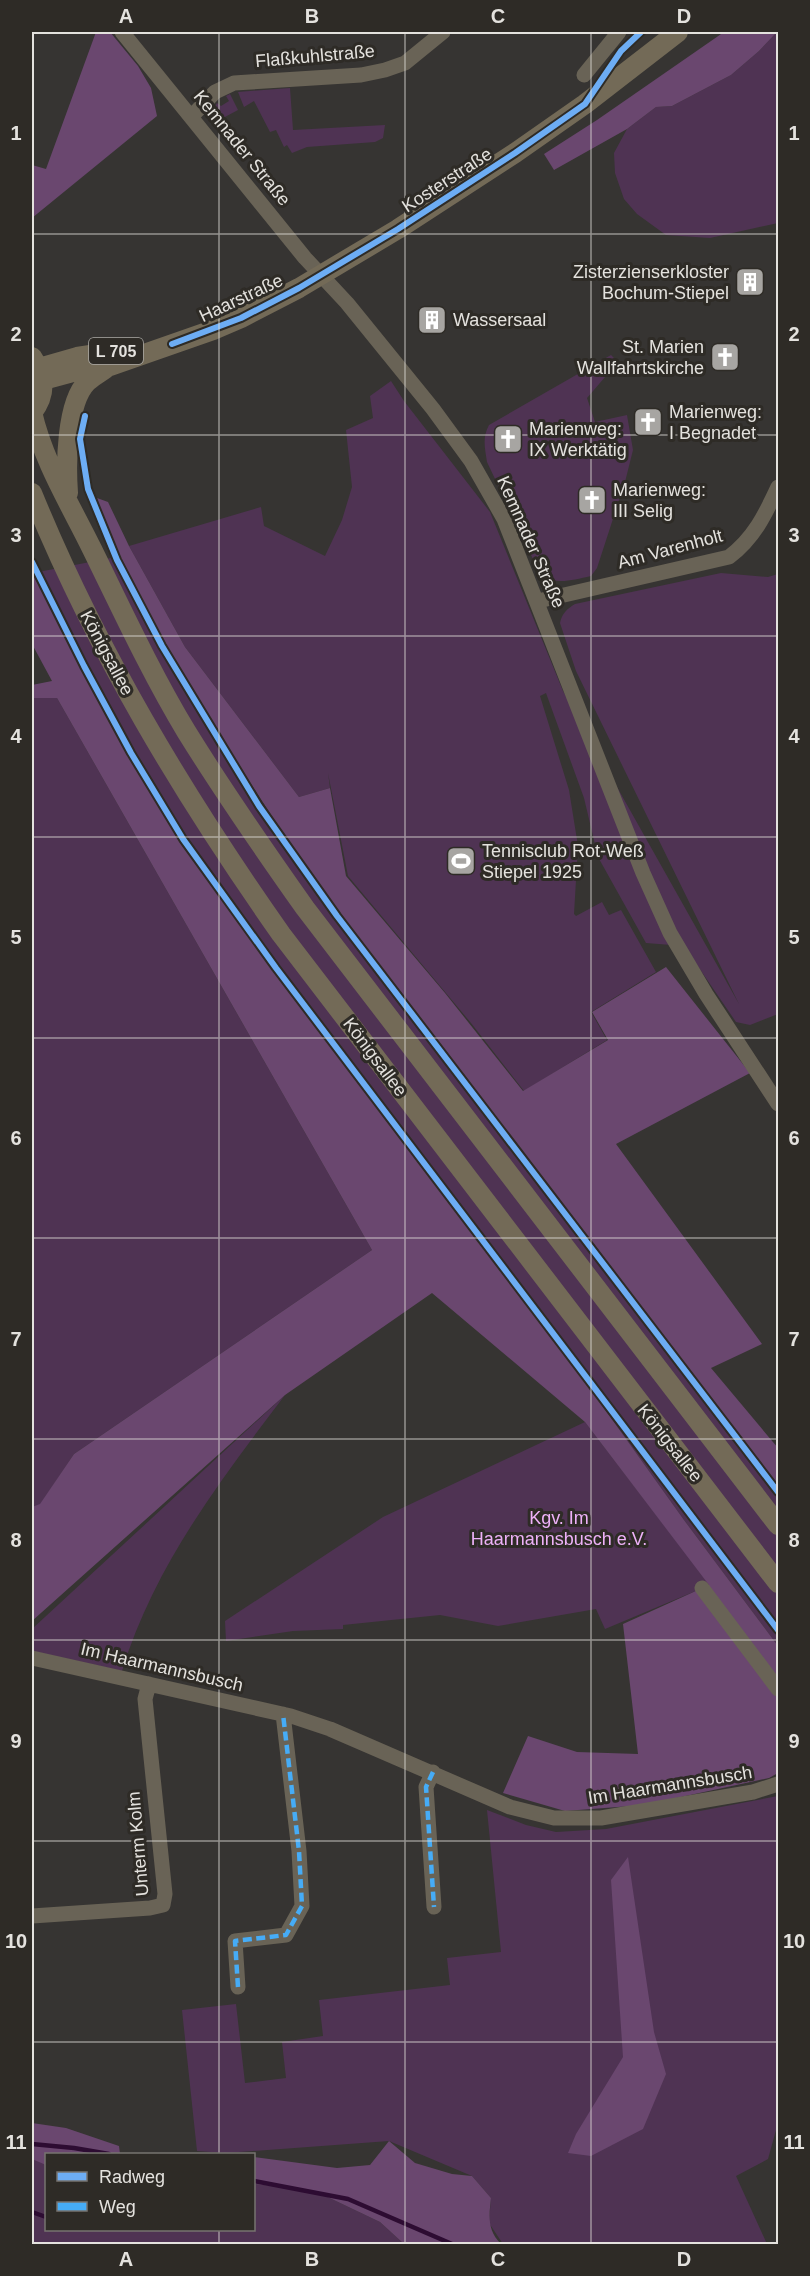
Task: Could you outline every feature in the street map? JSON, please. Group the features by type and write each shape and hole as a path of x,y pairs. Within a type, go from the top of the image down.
{"main road":[{"name":"Kosterstraße","path":"321,275 515,153 603,91 678,32"},
{"name":"Haarstraße","path":"38,368 80,370 110,366 241,318 321,275"},
{"name":"Haarstraße","path":"38,368 77,357 172,344"},
{"name":"Haarstraße","path":"73,413 76,400 85,383 110,366"},
{"name":"Königsallee","path":"38,368 43,391 39,404 32,412 38,439 134,635 185,729 249,828 305,908 778,1525"},
{"name":"Königsallee","path":"69,502 66,466 73,413"},
{"name":"Königsallee","path":"32,493 53,546 108,659 195,809 229,860 280,934 778,1583"}],"street":[{"name":"Kemnader Straße","path":"122,32 304,258 342,297 433,409 471,460 504,519 643,873 670,933 706,994 778,1104"},
{"name":"Flaßkuhlstraße","path":"191,117 215,92 234,83 361,75 385,70 405,63 443,32"},
{"path":"584,75 619,32"},
{"name":"Am Varenholt","path":"538,601 729,557 743,547 764,520 778,488"},
{"path":"702,1588 778,1689"},
{"name":"Im Haarmannsbusch","path":"32,1658 283,1714 330,1729 510,1807 554,1818 602,1818 753,1792 778,1784"},
{"name":"Unterm Kolm","path":"32,1916 150,1908 163,1905 165,1894 145,1699 149,1684"},
{"path":"238,1987 235,1941 286,1935 302,1906 299,1851 283,1714"},
{"path":"433,1772 426,1787 434,1907"}],"green space":[{"path":"777,32 778,223 710,238 666,235 637,214 624,199 615,173 614,153 627,129 656,107 672,106 731,75"},
{"path":"290,88 293,130 385,125 383,138 375,142 307,147 292,153 287,145 284,147 276,130 270,132 254,101 244,107 238,92"},
{"path":"230,94 238,110 223,118 231,133 224,136 217,125 214,112 217,103 221,106 229,101 226,96"},
{"path":"611,355 618,362 587,398 595,422 627,415 633,450 625,482 597,568 591,576 565,581 547,579 541,576 487,462 485,434 489,425"},
{"path":"391,381 490,512 563,691 739,1004 576,671 560,623 565,612 575,604 721,573 768,577 778,574 778,1014 750,1025 736,1022 684,946 646,943 598,857 584,798 546,693 540,696 569,790 578,846 574,914 576,916 602,902 609,915 621,910 656,972 591,1012 607,1040 524,1091 471,1023 348,876 328,773 330,788 299,797 185,647 129,546 261,507 264,526 325,556 342,520 352,487 346,430 373,418 370,396"},
{"path":"116,557 161,645 261,802 335,910 778,1486 778,1646 684,1520 561,1348 371,1100 177,838 90,677 86,661 33,573"},
{"path":"32,698 57,698 372,1250 74,1454 40,1505 32,1507"},
{"path":"285,1395 213,1492 170,1560 136,1633 122,1671 32,1651 32,1629"},
{"name":"Kgv. Im Haarmannsbusch e.V.","path":"585,1422 710,1585 605,1629 596,1609 498,1626 440,1615 343,1625 343,1629 293,1631 226,1641 225,1621 383,1517"},
{"path":"778,1796 778,2129 768,2159 736,2176 767,2244 503,2244 489,2223 491,2198 472,2176 389,2141 225,2153 197,2151 182,2010 236,2004 245,2083 286,2078 282,2042 323,2036 319,2000 450,1985 447,1958 501,1952 487,1810 526,1825 556,1832 606,1829"},
{"path":"32,2158 45,2160 45,2231 255,2231 255,2184 315,2191 380,2222 404,2244 32,2244"}],"shaded area":[{"path":"96,32 110,32 138,66 151,88 157,116 32,218 32,165 46,169"},
{"path":"724,32 777,32 731,75 672,106 656,107 627,129 554,170 544,154"},
{"path":"97,498 108,502 129,546 185,647 299,797 330,788 346,876 445,993 523,1091 608,1040 592,1012 666,967 750,1073 616,1144 762,1344 711,1368 778,1448 778,1486 335,910 299,858 161,645 116,557"},
{"path":"32,570 86,661 90,677 177,838 371,1100 561,1348 684,1520 778,1646 778,1773 769,1778 644,1805 565,1811 503,1793 528,1736 577,1752 638,1754 623,1624 709,1585 585,1422 432,1293 285,1395 32,1621 32,1507 40,1504 74,1454 372,1250 57,698 32,698 32,685 52,681 32,644"},
{"path":"628,1857 654,2032 666,2074 643,2129 591,2156 568,2153 576,2134 623,2057 611,1880"},
{"path":"32,2123 66,2128 119,2146 120,2153 45,2153 45,2165 32,2159"},
{"path":"389,2141 415,2163 452,2174 472,2176 491,2198 491,2228 501,2244 404,2244 380,2222 315,2191 255,2184 255,2157 337,2168 370,2165"}],"waterway":[{"path":"32,2144 103,2153"},
{"path":"255,2181 348,2199 452,2244"},
{"path":"32,2212 45,2217"}],"marked path":[{"path":"238,1987 235,1941 286,1935 302,1906 299,1851 283,1714"},
{"path":"433,1772 426,1787 434,1907"}],"cycle path":[{"path":"172,344 241,318 299,288 398,229 515,153 585,104 621,51 641,32"},
{"path":"85,416 80,439 88,489 117,560 162,646 259,806 337,916 778,1492"},
{"path":"32,562 131,753 183,839 276,968 778,1630"}],"place":[{"name":"Zisterzienserkloster Bochum-Stiepel","path":"750,282"},
{"name":"Wassersaal","path":"432,320"},
{"name":"St. Marien Wallfahrtskirche","path":"725,357"},
{"name":"Marienweg: I Begnadet","path":"648,422"},
{"name":"Marienweg: IX Werktätig","path":"508,439"},
{"name":"Marienweg: III Selig","path":"592,500"},
{"name":"Tennisclub Rot-Weß Stiepel 1925","path":"461,861"}]}
